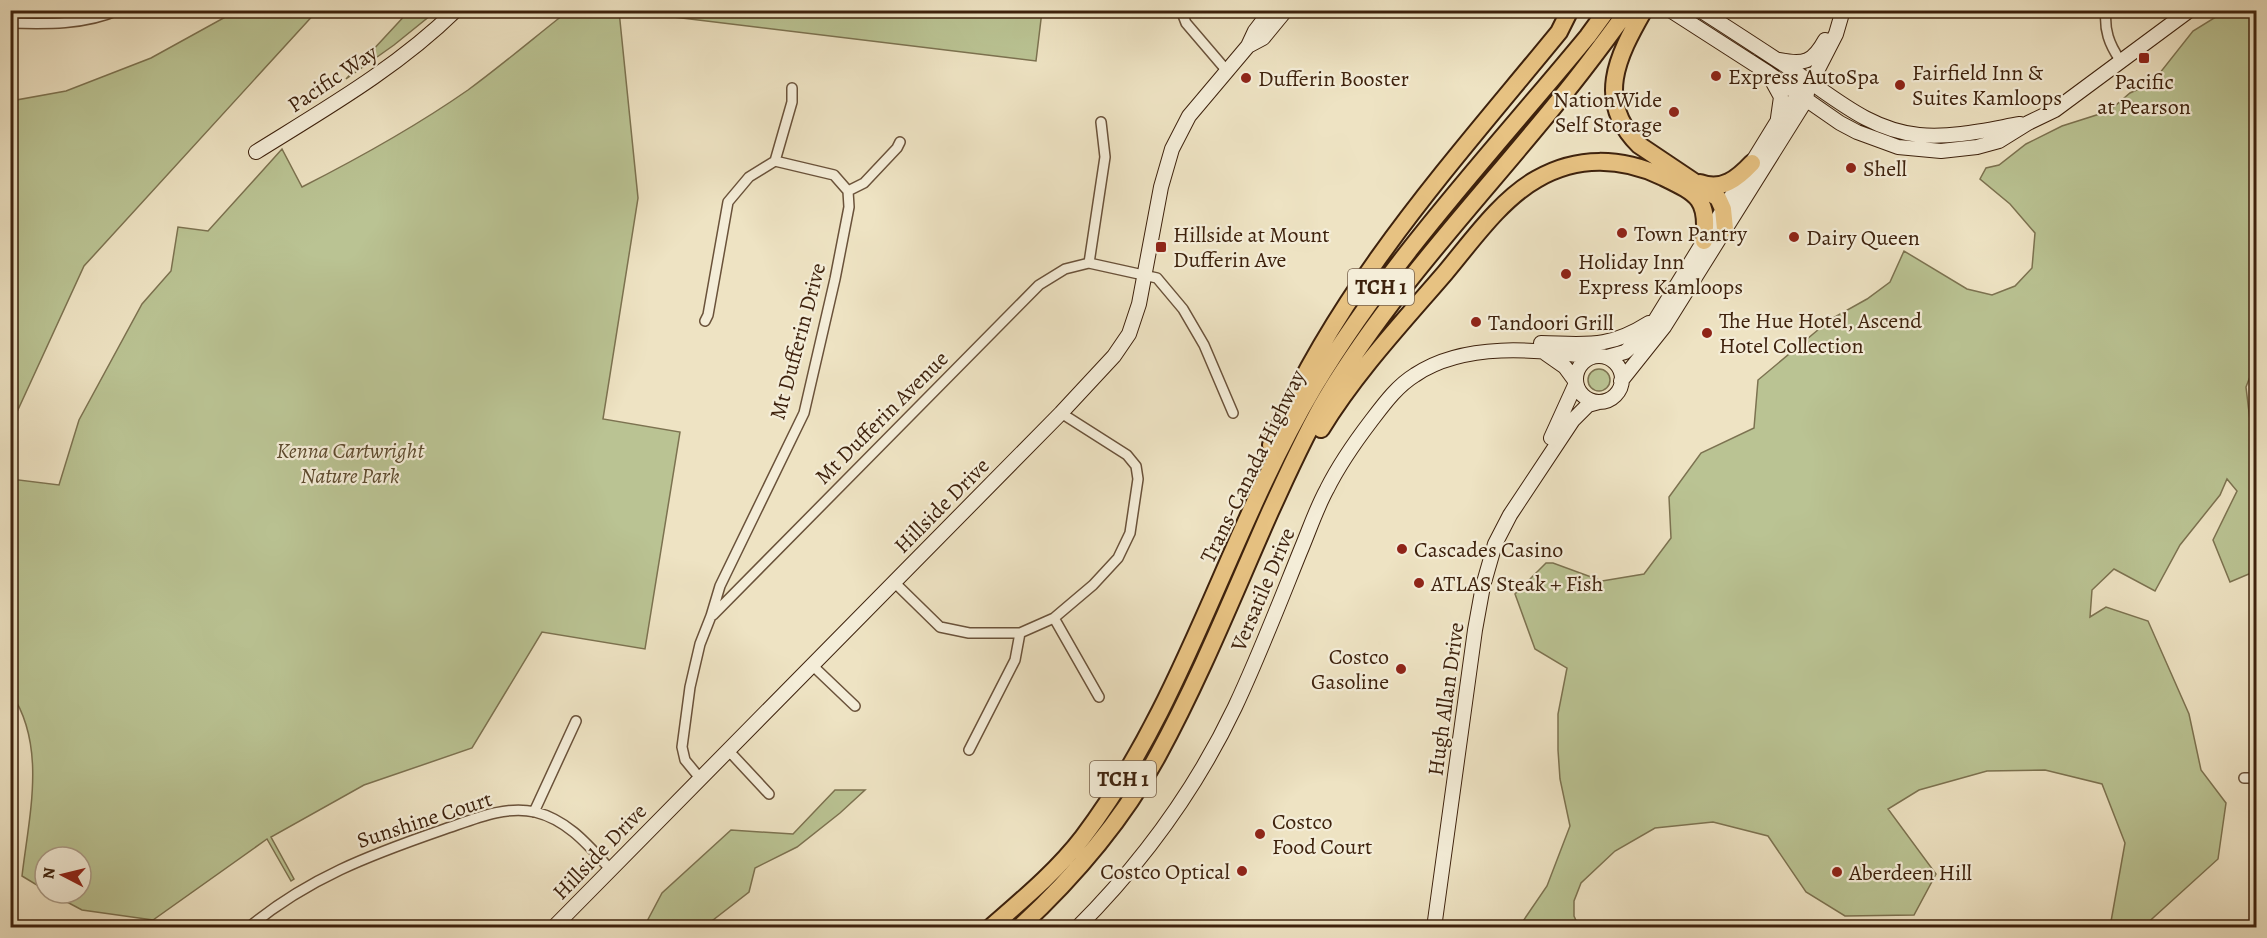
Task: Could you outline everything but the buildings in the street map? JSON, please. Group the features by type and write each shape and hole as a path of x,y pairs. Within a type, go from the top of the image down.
{"highway":[{"path":"1238,541 1259,473 1278,428 1313,359 1341,311 1389,241 1559,32 1570,10"},
{"path":"1532,104 1557,59 1594,10"},
{"name":"Trans-Canada Highway","path":"990,927 1031,892 1081,839 1113,795 1142,748 1182,667 1288,434 1325,369 1360,316 1607,10"},
{"name":"Trans-Canada Highway","path":"1019,927 1046,903 1096,848 1128,804 1158,756 1200,672 1291,466 1327,398 1379,319 1439,243 1559,100 1628,10"},
{"path":"1644,10 1620,56 1614,77 1615,107 1622,125 1639,145 1718,198 1723,209 1725,229"},
{"path":"1273,506 1299,471 1319,432 1353,382 1488,223 1515,196 1537,179 1568,166 1595,161 1621,162 1636,166 1669,180 1696,196 1706,212 1704,241"},
{"path":"1691,180 1706,185 1722,185 1736,178 1752,163"}],"main road":[{"name":"Pacific Way","path":"256,152 354,92 421,42 456,10"},
{"name":"Hillside Drive","path":"553,927 1061,413 1114,356 1129,334 1139,304 1161,187 1172,149 1189,116 1248,46 1255,31 1271,10"},
{"name":"Hillside Drive","path":"1248,46 1263,38 1286,10"},
{"path":"1670,10 1840,123 1875,140 1915,150 1953,151 1999,141 2055,110 2190,10"},
{"path":"1700,10 1810,82 1848,110 1880,126 1919,135 1952,135 2028,123"},
{"path":"1802,97 1777,122 1648,332 1625,352 1607,357 1592,357 1581,364 1576,382 1582,394 1587,398 1599,402 1605,401 1616,393 1621,381 1664,327 1725,229 1802,97 1810,82 1830,49 1843,10"},
{"path":"1775,59 1797,63 1812,58 1817,54 1843,10"},
{"path":"1767,73 1781,97 1777,122"},
{"path":"1952,135 1953,151"},
{"path":"1518,350 1540,343 1601,344 1619,339 1656,319"},
{"name":"Versatile Drive","path":"1077,927 1109,896 1143,856 1213,748 1235,707 1326,490 1365,429 1391,395 1414,375 1458,356 1518,350 1592,357"},
{"name":"Versatile Drive","path":"1540,351 1565,366 1576,382"},
{"path":"1607,357 1618,367 1621,381"},
{"name":"Hugh Allan Drive","path":"1528,485 1534,466 1559,423 1576,382"},
{"name":"Hugh Allan Drive","path":"1434,927 1483,586 1496,544 1528,485 1573,420 1588,405 1599,402"}],"street":[{"path":"10,23 63,23 118,10"},
{"path":"1181,10 1186,23 1227,71"},
{"path":"2106,10 2105,27 2110,46 2120,60"},
{"path":"705,321 708,315 728,202 749,177 775,160 792,102 792,88"},
{"path":"1101,122 1105,157 1089,263 1156,278 1183,309 1204,345 1233,413"},
{"path":"775,160 834,176 848,191 864,183 897,148 900,141"},
{"name":"Mt Dufferin Drive","path":"699,777 685,760 682,747 690,687 700,644 720,586 804,412 835,279 849,207 848,191"},
{"name":"Mt Dufferin Avenue","path":"711,616 1039,285 1065,269 1089,263"},
{"path":"894,582 940,627 969,633 1020,633 1054,618 1093,585 1118,558 1130,533 1138,479 1136,466 1127,455 1061,413"},
{"path":"1054,618 1099,697"},
{"path":"969,750 1015,660 1020,633"},
{"path":"812,665 855,706"},
{"path":"534,812 576,722"},
{"path":"728,750 769,794"},
{"path":"2244,778 2256,778"},
{"name":"Sunshine Court","path":"248,927 268,910 308,886 366,857 495,812 534,812 559,820 587,844 610,869"}],"green space":[{"path":"238,10 317,11 84,266 11,425 11,101 66,91 151,58"},
{"path":"2227,10 2256,11 2256,361 2246,387 2251,429 2256,429 2256,571 2230,582 2213,540 2237,491 2227,479 2220,495 2180,545 2155,591 2114,569 2092,590 2090,617 2106,607 2148,621 2189,714 2201,770 2226,803 2218,859 2143,927 2110,927 2125,843 2102,784 2045,770 1987,771 1919,790 1888,809 1936,874 1914,915 1845,916 1806,892 1768,836 1713,822 1655,828 1615,851 1581,883 1574,901 1574,916 1579,927 1519,927 1547,886 1570,826 1560,779 1558,750 1558,714 1567,668 1535,649 1515,594 1546,563 1553,563 1602,581 1644,574 1671,538 1669,497 1701,453 1754,428 1758,380 1831,319 1867,299 1890,282 1904,251 1967,289 1992,295 2015,286 2032,268 2035,233 2010,204 1980,179 1986,168 1999,165 2026,144 2062,126 2109,111 2130,93 2152,83 2193,31"},
{"path":"409,11 436,11 394,45 346,79"},
{"name":"Kenna Cartwright Nature Park","path":"568,11 619,11 638,198 603,419 680,432 645,649 542,632 472,748 364,785 271,837 294,879 291,881 267,839 153,920 82,910 73,905 93,905 93,845 33,845 33,883 22,876 33,782 29,736 22,714 11,693 11,479 59,485 79,420 142,304 171,271 178,227 208,231 282,149 302,187 428,117 506,61"},
{"path":"624,11 1042,11 1036,61"},
{"path":"1599,369 1607,372 1610,380 1607,388 1599,391 1591,388 1588,380 1591,372"},
{"path":"835,790 865,790 797,847 755,868 749,892 704,927 644,927 662,893 731,830 793,834"}],"place":[{"name":"Pacific at Pearson","path":"2144,58"},
{"name":"Express AutoSpa","path":"1716,76"},
{"name":"Dufferin Booster","path":"1246,78"},
{"name":"Fairfield Inn & Suites Kamloops","path":"1900,85"},
{"name":"NationWide Self Storage","path":"1674,112"},
{"name":"Shell","path":"1851,168"},
{"name":"Town Pantry","path":"1622,233"},
{"name":"Dairy Queen","path":"1794,237"},
{"name":"Hillside at Mount Dufferin Ave","path":"1161,247"},
{"name":"Holiday Inn Express Kamloops","path":"1566,274"},
{"name":"Tandoori Grill","path":"1476,322"},
{"name":"The Hue Hotel, Ascend Hotel Collection","path":"1707,333"},
{"name":"Cascades Casino","path":"1402,549"},
{"name":"ATLAS Steak + Fish","path":"1419,583"},
{"name":"Costco Gasoline","path":"1401,669"},
{"name":"Costco Food Court","path":"1260,834"},
{"name":"Costco Optical","path":"1242,871"},
{"name":"Aberdeen Hill","path":"1837,872"}]}
